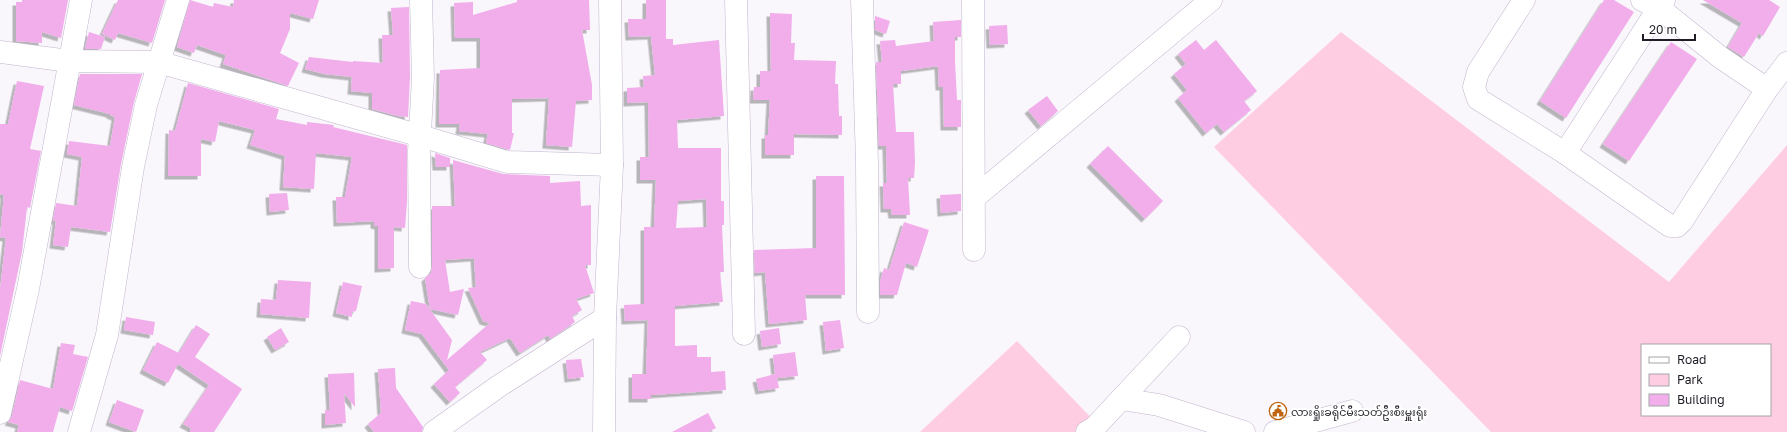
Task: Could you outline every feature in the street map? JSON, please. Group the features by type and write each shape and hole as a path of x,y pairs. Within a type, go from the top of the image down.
{"street":[{"path":"0,413 28,289 81,0"},
{"path":"79,432 108,335 133,167 146,105 178,0"},
{"path":"420,267 420,151 423,77 421,0"},
{"path":"604,432 605,318 612,165 610,0"},
{"path":"736,0 744,334"},
{"path":"862,0 868,312"},
{"path":"973,0 974,250"},
{"path":"974,198 1211,0"},
{"path":"1524,0 1478,72 1474,87 1478,99 1565,153 1670,226 1677,226 1687,214 1767,89 1787,63"},
{"path":"1565,153 1655,3 1720,57 1767,89"},
{"path":"0,52 69,61 158,62 421,136 507,162 612,165"},
{"path":"434,432 499,386 605,318"},
{"path":"1087,432 1095,427 1179,337"},
{"path":"1121,399 1159,405 1244,432"},
{"path":"1275,432 1352,411"}],"green space":[{"path":"1341,32 1669,282 1787,145 1787,432 1491,432 1214,147"},
{"path":"1017,341 1105,432 920,432"}],"building":[{"path":"22,0 68,0 61,38 42,32 42,43 16,41 16,2 22,2"},
{"path":"118,0 165,0 152,43 118,33 115,40 102,34"},
{"path":"190,0 213,7 214,3 233,7 234,0 319,0 313,19 290,13 290,29 280,53 299,63 288,86 223,64 226,55 197,45 194,53 177,47"},
{"path":"517,0 589,0 590,30 582,30 592,85 592,100 576,101 572,147 546,145 549,98 512,99 512,133 514,133 510,150 486,143 488,134 459,131 460,124 439,124 440,70 480,68 480,38 455,38 454,3 473,2 473,15 517,2"},
{"path":"646,0 666,0 666,39 673,39 673,45 719,40 724,116 677,120 678,148 721,148 721,201 724,201 724,225 722,225 724,272 720,272 723,302 675,306 675,346 697,345 697,357 711,357 711,372 725,371 726,390 651,395 651,399 632,399 632,374 646,374 648,320 625,321 624,305 644,304 644,227 654,227 656,180 640,180 640,157 649,157 648,102 627,103 627,88 644,87 643,76 655,75 651,36 629,37 628,19 646,19","holes":["706,199 707,227 676,228 678,201"]},
{"path":"1604,0 1614,0 1634,12 1566,118 1540,101"},
{"path":"1703,0 1769,0 1780,7 1763,36 1759,33 1744,57 1728,47 1742,23"},
{"path":"409,7 410,77 408,117 372,109 372,93 351,91 352,77 325,74 305,69 309,57 353,62 383,63 382,35 393,35 391,8"},
{"path":"770,13 792,14 791,43 795,43 794,60 836,61 835,84 838,84 839,116 842,116 842,135 794,134 794,155 765,155 765,135 768,135 770,100 753,100 754,87 760,87 760,71 771,71"},
{"path":"875,16 890,21 886,34 875,30"},
{"path":"961,20 961,37 955,37 955,61 957,100 961,100 961,127 944,127 943,87 939,87 938,66 901,71 901,84 893,84 896,132 914,132 915,163 914,178 908,178 910,215 892,215 891,209 884,209 883,183 887,183 886,146 879,146 876,62 882,62 880,41 895,40 896,46 934,41 933,22"},
{"path":"1007,25 1008,44 990,45 989,26"},
{"path":"89,32 105,37 101,49 85,49"},
{"path":"1196,40 1204,50 1216,40 1257,91 1244,101 1251,110 1224,132 1217,124 1206,133 1178,98 1187,90 1174,74 1186,64 1178,54"},
{"path":"1671,42 1697,59 1629,161 1603,144"},
{"path":"80,74 142,74 134,102 121,164 110,232 71,227 68,247 53,245 56,221 53,220 56,203 77,206 82,157 67,154 69,141 110,146 115,117 110,114 74,105"},
{"path":"17,81 44,86 30,149 41,151 30,208 27,207 22,252 0,356 0,290 6,238 0,237 4,195 0,194 0,124 8,124"},
{"path":"188,83 279,109 276,119 307,125 307,122 334,125 333,127 407,145 407,202 405,228 394,227 394,268 378,269 378,226 374,225 374,221 337,223 336,197 345,197 352,157 316,153 314,189 283,187 285,156 250,145 255,130 219,121 215,142 201,139 201,176 168,176 169,130 175,131"},
{"path":"1047,96 1058,111 1041,126 1028,110"},
{"path":"1108,146 1163,201 1145,219 1090,164"},
{"path":"435,153 450,158 450,167 436,167"},
{"path":"453,160 503,174 550,176 550,183 580,181 581,206 591,205 591,265 585,265 594,293 576,299 582,310 572,316 575,322 550,339 548,335 520,353 510,338 480,352 487,360 455,387 460,393 450,402 434,384 449,370 422,334 405,330 411,301 426,304 452,340 447,360 490,323 483,321 468,288 476,287 474,258 445,260 450,292 464,289 458,315 430,309 425,278 431,273 432,267 432,206 455,206"},
{"path":"816,176 844,176 845,295 805,295 807,320 769,324 765,272 755,273 754,250 816,248"},
{"path":"287,193 289,210 270,212 269,194"},
{"path":"961,194 961,211 941,213 940,195"},
{"path":"904,222 929,230 917,267 906,263 897,295 880,295 880,282 884,268 889,270"},
{"path":"278,280 311,282 309,318 260,314 261,299 276,300"},
{"path":"343,282 362,286 356,311 352,312 352,317 336,313"},
{"path":"126,317 155,322 153,335 124,330"},
{"path":"840,320 844,348 826,351 823,322"},
{"path":"196,325 210,334 195,357 242,389 214,432 190,432 191,428 183,424 209,385 178,364 168,383 143,370 157,342 179,353"},
{"path":"281,328 289,342 275,350 267,337"},
{"path":"779,328 781,344 762,347 760,331"},
{"path":"61,343 75,345 73,354 88,357 72,411 60,407 53,432 17,432 19,425 8,422 12,416 20,380 53,389"},
{"path":"795,352 798,376 777,378 779,388 759,391 756,379 775,374 773,355"},
{"path":"581,359 584,377 568,379 566,360"},
{"path":"395,368 396,388 423,427 422,432 374,432 368,424 381,413 378,369"},
{"path":"354,373 355,407 344,393 346,423 325,425 325,410 330,410 328,374"},
{"path":"117,400 144,410 136,432 109,422"},
{"path":"708,413 716,428 708,432 672,432"}],"place":[{"name":"လားရှိုးခရိုင်မီးသတ်ဦးစီးမှူးရုံး","path":"1278,411"}]}
